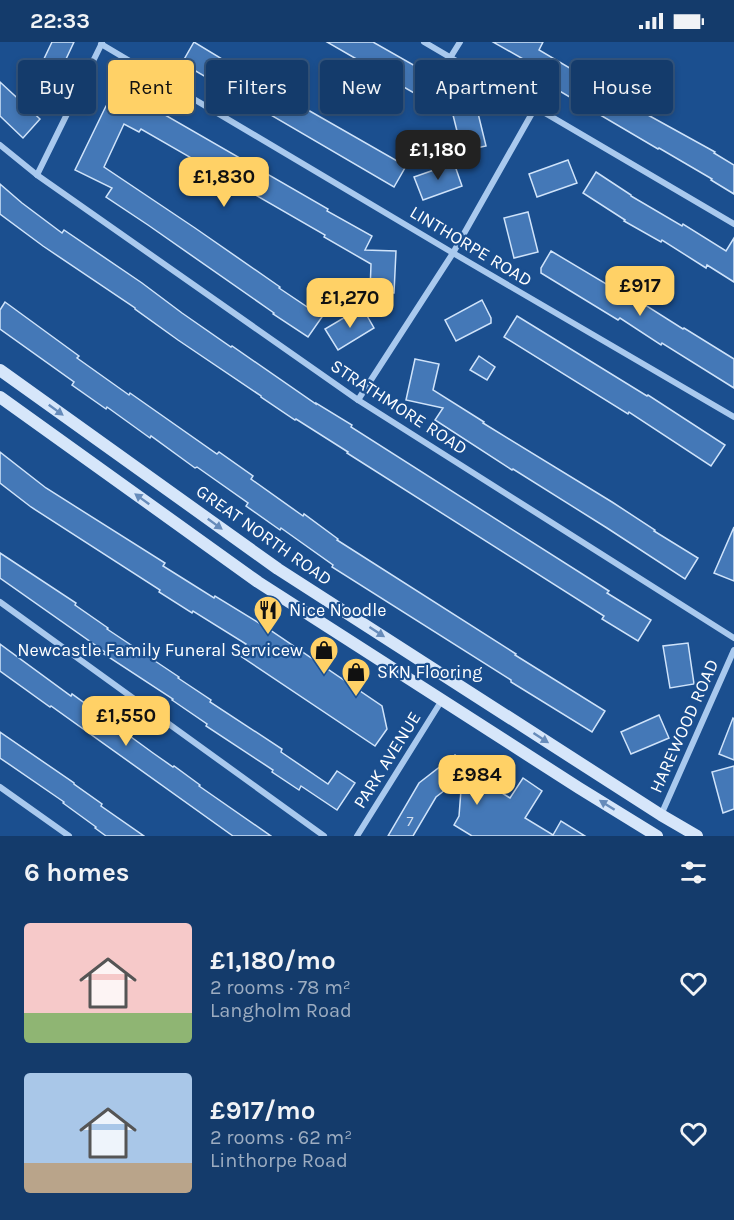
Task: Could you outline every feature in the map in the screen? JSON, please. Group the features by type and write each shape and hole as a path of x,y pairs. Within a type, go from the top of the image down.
{"main road":[{"name":"GREAT NORTH ROAD","path":"0,370 278,569 697,836"},
{"path":"0,397 258,582 657,836"}],"street":[{"path":"424,42 453,60"},
{"path":"450,58 460,42"},
{"path":"37,175 101,43"},
{"name":"LINTHORPE ROAD","path":"101,43 734,417"},
{"path":"358,400 453,253 532,114"},
{"path":"545,114 734,224"},
{"name":"STRATHMORE ROAD","path":"0,145 37,175 358,400 734,638"},
{"path":"0,602 324,836"},
{"name":"HAREWOOD ROAD","path":"661,814 734,650"},
{"name":"PARK AVENUE","path":"357,836 442,700"},
{"path":"0,787 69,836"}],"building":[{"path":"52,42 74,42 66,60 43,60"},
{"path":"194,42 224,60 206,60 206,77 194,70 194,60 184,60"},
{"path":"327,42 373,42 415,66 415,94 403,87 403,60 358,60"},
{"path":"493,42 543,42 539,50 556,60 525,60"},
{"path":"559,62 571,69 571,98 559,91"},
{"path":"0,82 18,99 18,114 35,114 40,119 23,138 0,116"},
{"path":"108,103 108,114 163,114 372,236 365,250 396,251 394,293 370,292 371,264 324,237 325,235 141,129 139,132 124,124 104,167 322,317 308,337 106,197 112,188 75,170"},
{"path":"308,110 406,166 394,187 269,114 308,114"},
{"path":"453,114 478,114 486,146 462,151"},
{"path":"599,114 646,114 715,152 734,165 734,194 712,179"},
{"path":"568,160 577,183 537,197 529,174"},
{"path":"454,163 462,186 423,200 414,177"},
{"path":"596,172 631,196 682,226 683,224 726,251 734,238 734,282 707,265 706,268 662,240 661,242 624,221 583,193"},
{"path":"0,184 62,233 64,230 316,404 352,425 351,427 651,620 638,641 602,619 604,616 295,420 43,246 0,214"},
{"path":"528,212 538,252 514,258 504,218"},
{"path":"551,251 734,359 734,388 662,343 661,345 620,318 618,320 541,273 541,268"},
{"path":"482,300 491,318 491,323 456,341 445,320"},
{"path":"5,302 79,356 77,358 217,454 219,452 253,476 251,479 303,516 304,514 337,540 605,711 592,732 332,567 333,565 246,506 248,503 197,467 195,468 151,436 150,438 72,385 74,382 0,329 0,310"},
{"path":"362,307 374,328 338,350 325,329"},
{"path":"517,316 648,395 725,445 711,466 629,412 628,414 504,337"},
{"path":"479,356 495,367 487,380 470,370"},
{"path":"415,359 439,364 433,390 698,558 685,579 435,420 443,408 406,400"},
{"path":"0,452 46,488 165,563 163,566 264,626 382,706 387,729 375,746 239,655 246,644 159,592 160,590 31,507 0,483"},
{"path":"734,527 734,581 714,573"},
{"path":"0,553 76,603 75,605 107,629 179,677 211,700 210,702 282,749 281,752 328,784 337,771 355,783 337,810 301,786 299,790 272,772 273,770 206,726 207,724 173,699 104,654 105,652 0,578"},
{"path":"688,643 694,684 670,688 663,646"},
{"path":"0,644 271,836 233,836 50,707 0,671"},
{"path":"659,715 669,738 631,754 621,732"},
{"path":"734,719 734,760 719,754"},
{"path":"0,732 74,783 102,804 101,806 144,836 106,836 64,802 0,758"},
{"path":"455,755 467,771 510,798 523,778 542,791 525,818 553,835 561,821 585,836 472,836 454,825 459,816 462,777 436,797 413,836 388,836 419,783"},
{"path":"734,766 734,809 723,813 712,772"}],"place":[{"name":"Nice Noodle","path":"268,636"},
{"name":"Newcastle Family Funeral Servicew","path":"324,676"},
{"name":"SKN Flooring","path":"356,698"}]}
